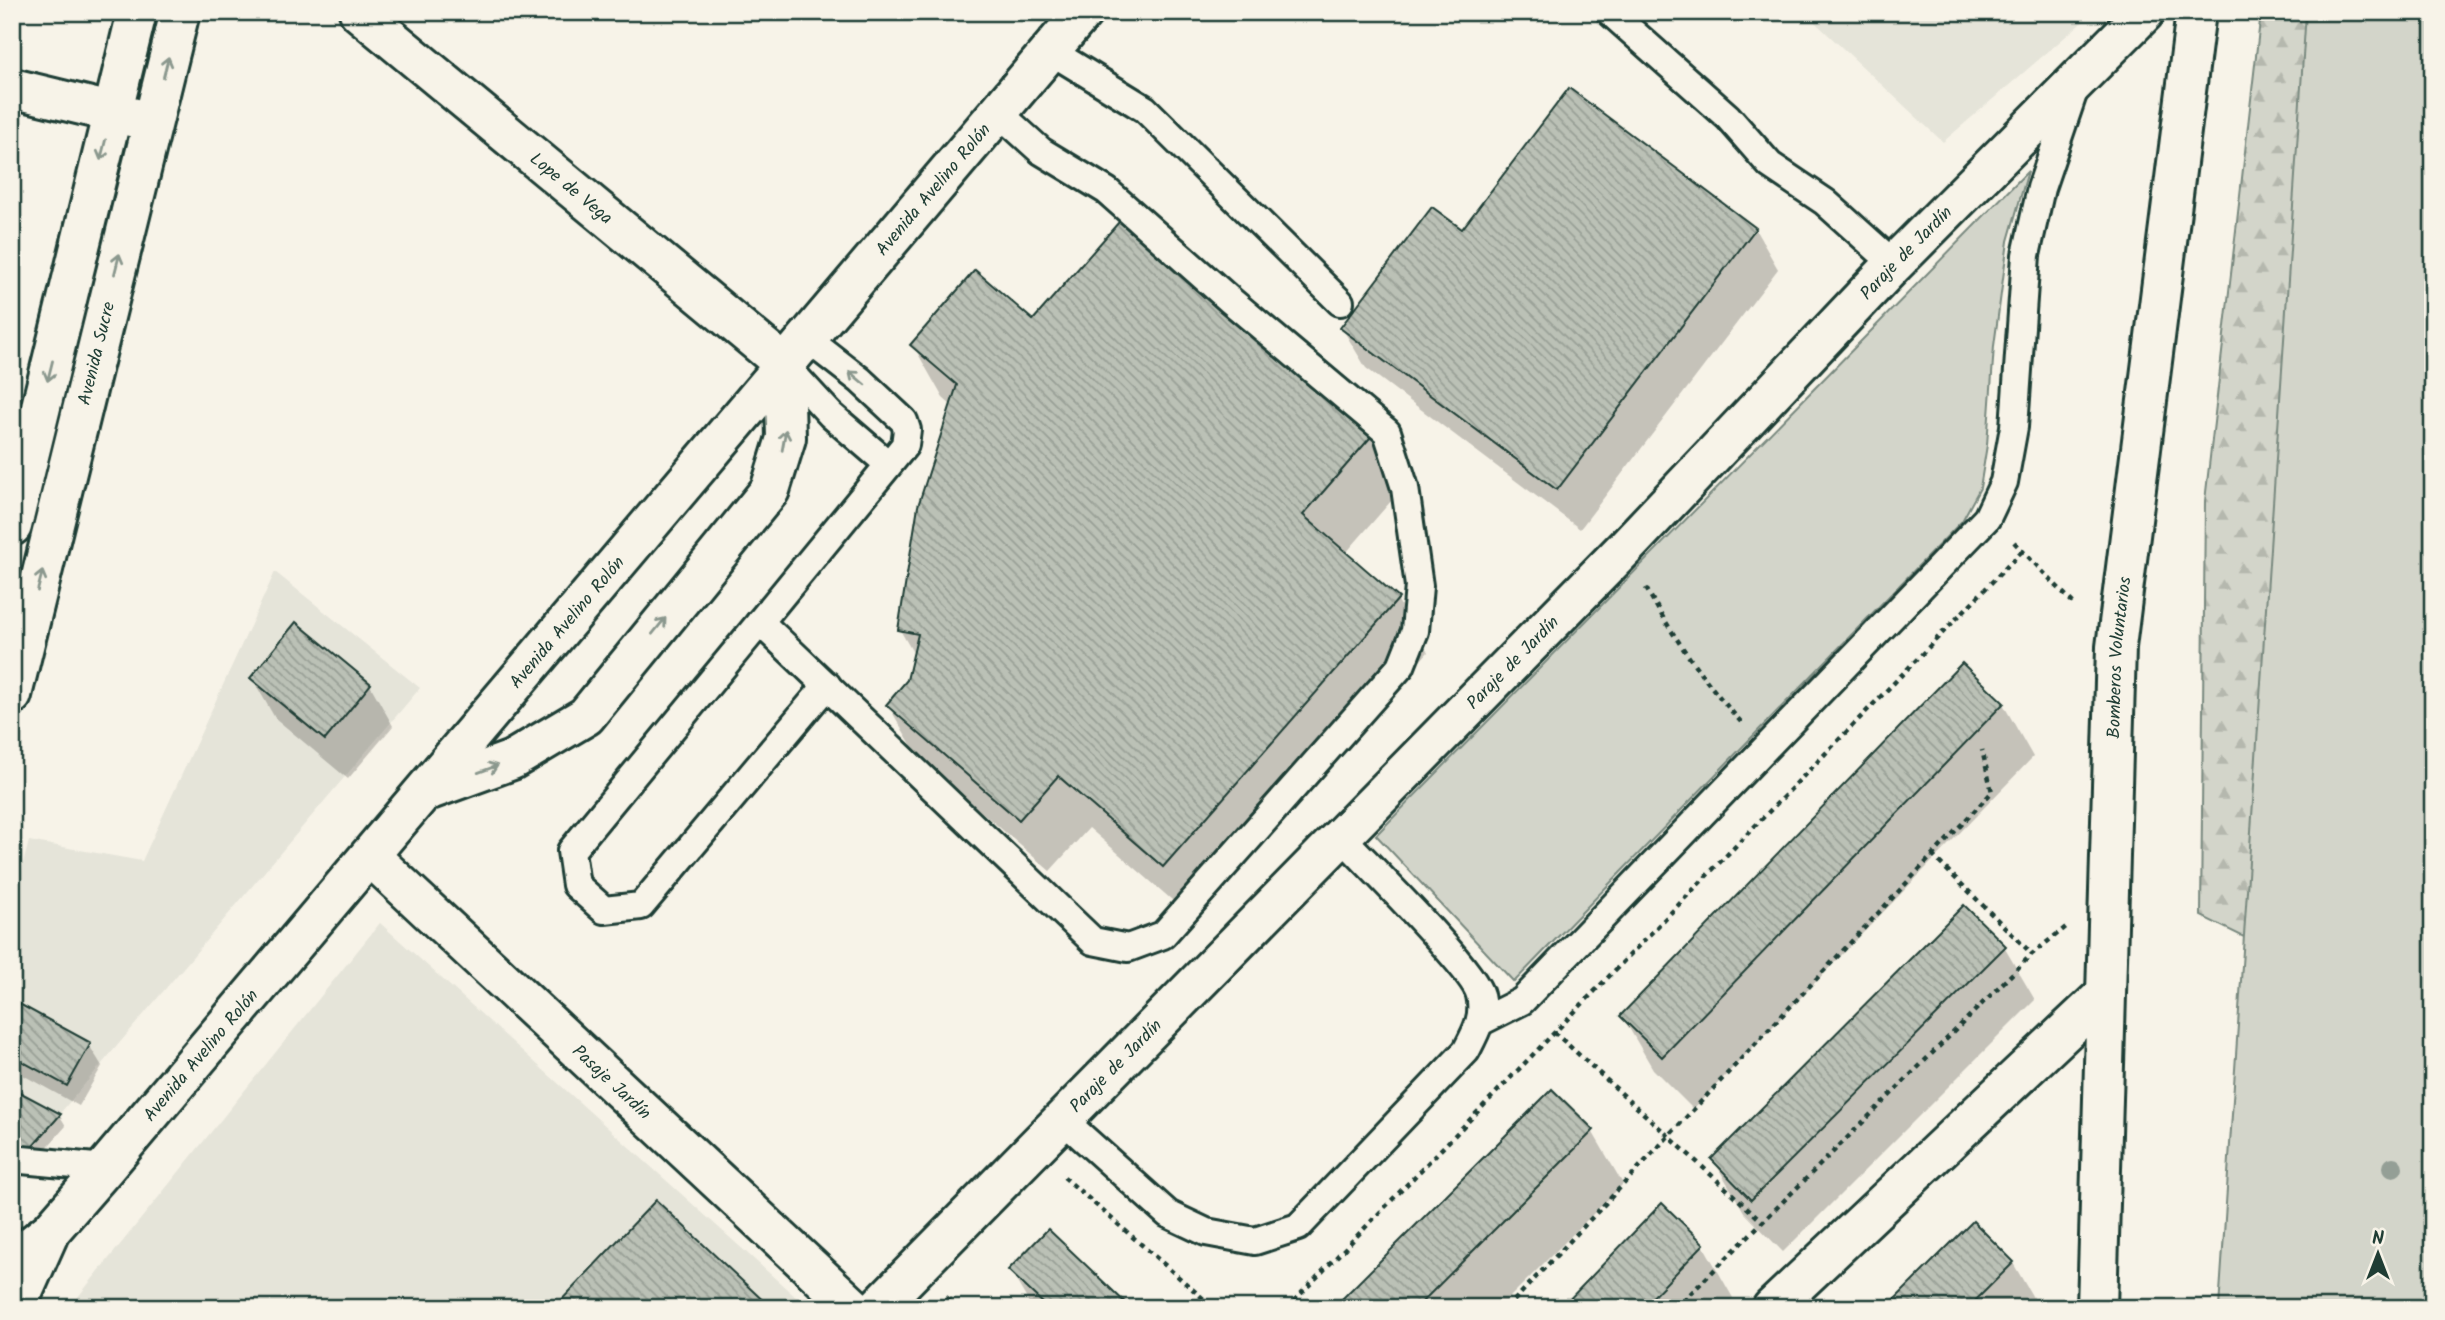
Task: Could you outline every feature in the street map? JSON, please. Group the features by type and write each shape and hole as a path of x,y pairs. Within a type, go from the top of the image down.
{"street":[{"path":"12,526 137,12"},
{"name":"Avenida Sucre","path":"12,695 180,12"},
{"name":"Lope de Vega","path":"359,12 795,351"},
{"name":"Avenida Avelino Rolón","path":"12,1261 51,1230 105,1168 795,351 1052,52 1083,12"},
{"name":"Paraje de Jardín","path":"877,1308 1625,548 1894,264 2145,12"},
{"name":"Bomberos Voluntarios","path":"2097,1308 2116,646 2196,12"},
{"path":"12,89 152,122"},
{"path":"424,792 512,760 586,716 770,490 786,438 795,351"},
{"name":"Pasaje Jardín","path":"370,856 854,1308"},
{"path":"1772,1308 2105,994"},
{"name":"Avenida Avelino Rolón","path":"16,1308 51,1230"}],"lane":[{"path":"1610,12 1728,117 1770,165 1825,202 1894,264"},
{"path":"1052,52 1145,109 1340,302"},
{"path":"1482,1021 1522,1001 1987,518 2004,482 2014,427 2026,255 2041,188 2076,83"},
{"path":"760,622 1093,941 1128,948 1163,935 1401,666 1415,631 1419,586 1405,488 1387,432 1230,300 1107,191 1041,151 999,113"},
{"path":"795,351 831,415 888,464"},
{"path":"795,351 860,380 904,421 907,430 905,445 570,851 576,885 604,910 641,906 827,685"},
{"path":"1062,1119 1168,1214 1206,1232 1255,1241 1298,1227 1466,1051 1482,1021 1480,993 1462,965 1341,836"},
{"path":"22,1160 105,1168"}],"path":[{"path":"1987,518 2116,646"},
{"path":"1625,548 1672,635 1716,695 1766,749 1801,778"},
{"path":"1287,1308 2022,551"},
{"path":"1507,1308 1992,792 1982,750"},
{"path":"1932,855 2032,954"},
{"path":"1676,1308 2032,954 2108,892"},
{"path":"1554,1032 1763,1222"},
{"path":"1032,1149 1214,1308"}],"shaded area":[{"path":"1804,12 2094,12 1943,142"},
{"path":"275,572 420,688 12,1170 12,905 29,841 142,861"},
{"path":"380,923 808,1308 69,1308"}],"green space":[{"path":"2261,12 2433,12 2309,969 2201,916 2205,501"},
{"path":"2306,12 2433,12 2433,1308 2219,1308"},
{"path":"2028,171 2008,241 1994,346 1987,445 1980,488 1962,521 1514,982 1376,835"}],"building":[{"path":"1569,88 1756,228 1557,490 1340,328 1432,207 1462,229"},
{"path":"1126,214 1376,431 1303,515 1399,598 1163,867 1058,776 1019,820 886,705 907,680 918,634 898,630 918,506 957,385 910,345 975,270 1033,320"},
{"path":"296,622 371,684 325,740 250,678"},
{"path":"1962,663 2004,703 1662,1057 1620,1016"},
{"path":"1964,905 2006,946 1751,1200 1711,1159"},
{"path":"12,1000 91,1043 67,1086 12,1056"},
{"path":"12,1088 61,1114 12,1170"},
{"path":"1552,1089 1594,1130 1416,1308 1333,1308"},
{"path":"656,1200 771,1308 554,1308"},
{"path":"1662,1203 1704,1244 1642,1308 1561,1308"},
{"path":"1973,1221 2014,1262 1968,1308 1886,1308"},
{"path":"1048,1229 1131,1308 1048,1308 1008,1270"}]}
